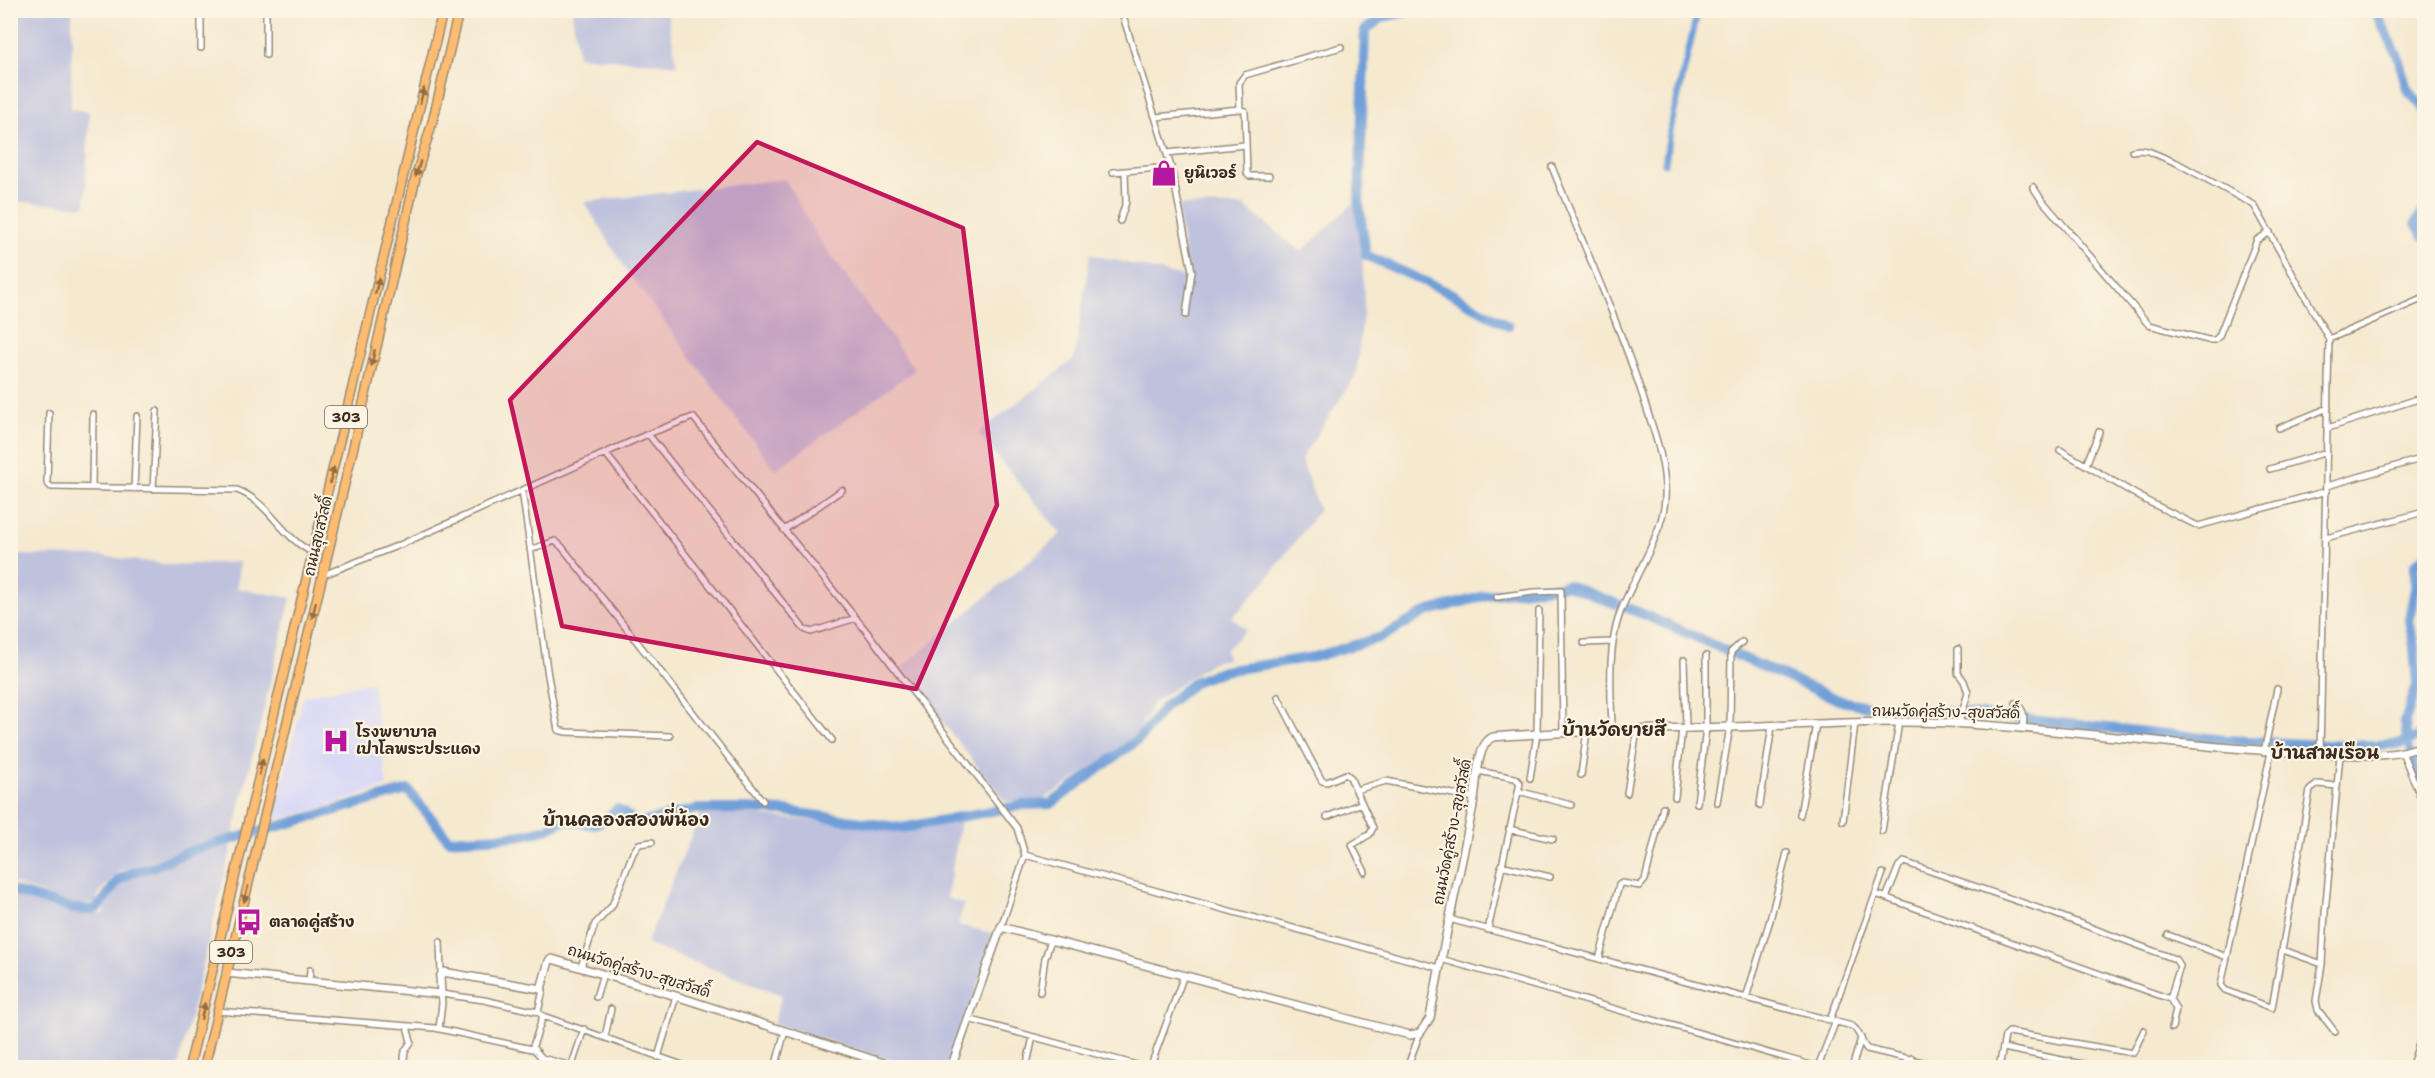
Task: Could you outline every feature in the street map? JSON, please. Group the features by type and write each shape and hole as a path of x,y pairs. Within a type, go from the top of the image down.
{"main road":[{"name":"ถนนสุขสวัสดิ์","path":"189,1068 443,10"},
{"name":"ถนนสุขสวัสดิ์","path":"204,1068 416,176 433,120 459,10"}],"street":[{"path":"201,10 201,48"},
{"path":"266,10 266,55"},
{"path":"1121,10 1171,166 1192,271 1186,315"},
{"path":"1240,109 1239,83 1245,75 1341,47"},
{"path":"1156,117 1240,109 1245,111 1245,145 1249,176 1269,176"},
{"path":"1167,153 1245,145"},
{"path":"2132,151 2139,150 2177,163 2247,199 2259,211 2330,339 2321,750"},
{"path":"1113,172 1171,166"},
{"path":"1552,167 1622,334 1650,418 1663,470 1665,499 1662,518 1621,611 1612,642 1612,730"},
{"path":"1120,221 1126,202 1125,171"},
{"path":"2033,187 2149,325 2208,340 2215,340 2220,336 2258,240 2270,232"},
{"path":"2330,339 2424,298"},
{"path":"2328,428 2424,397"},
{"path":"2279,428 2328,408"},
{"path":"153,489 157,411"},
{"path":"49,412 47,483 51,487 237,490 247,494 262,506 299,547 314,553"},
{"path":"92,487 93,414"},
{"path":"134,489 137,416"},
{"path":"323,575 402,544 693,417 856,618 1007,813 1022,838 1025,855 951,1068"},
{"path":"2086,465 2099,432"},
{"path":"648,435 804,629 811,632 856,618"},
{"path":"2060,450 2147,501 2198,526 2424,458"},
{"path":"2270,469 2327,452"},
{"path":"606,454 832,740"},
{"path":"522,490 558,730 670,736"},
{"path":"784,530 842,490"},
{"path":"2326,538 2424,512"},
{"path":"530,550 555,541 562,547 763,801"},
{"path":"1497,597 1561,591 1563,732"},
{"path":"1530,778 1537,734 1539,610"},
{"path":"1584,643 1612,642"},
{"path":"1718,802 1730,727 1731,654 1742,642"},
{"path":"1958,649 1958,673 1968,693 1960,721"},
{"path":"1697,803 1706,728 1706,656"},
{"path":"1675,797 1684,728 1684,660"},
{"path":"2277,689 2222,988 2271,1008 2310,790 2318,784 2337,786"},
{"path":"1278,697 1322,781 1327,782 1346,774 1350,777 1373,830 1352,845 1365,872"},
{"path":"2016,703 2022,708 2024,721"},
{"name":"ถนนวัดคู่สร้าง-สุขสวัสดิ์","path":"1420,1033 1430,1018 1483,745 1489,738 1612,730 2024,721 2267,749 2321,750 2340,755 2403,752 2424,745"},
{"path":"1882,831 1899,722"},
{"path":"1843,821 1855,723"},
{"path":"1800,815 1816,724"},
{"path":"1760,805 1772,726"},
{"path":"1627,793 1637,730"},
{"path":"1581,775 1587,731"},
{"path":"2414,750 2424,774"},
{"path":"2403,752 2424,805"},
{"path":"2335,1032 2316,1006 2322,964 2340,755"},
{"path":"1478,771 1518,778 1520,783 1488,930"},
{"path":"1356,790 1386,781 1474,798"},
{"path":"1518,791 1571,805"},
{"path":"1327,817 1362,803"},
{"path":"1599,958 1619,885 1622,883 1640,886 1645,880 1663,807"},
{"path":"1509,829 1553,839"},
{"path":"581,968 595,924 612,906 633,853 639,844 652,842"},
{"path":"1746,998 1770,920 1787,853"},
{"path":"1025,855 1439,968"},
{"path":"1886,898 1899,866 1904,862 2052,913 2175,959 2180,966 2170,999"},
{"path":"1501,865 1550,877"},
{"path":"1441,959 1817,1066 1883,873"},
{"path":"1876,894 2170,999 2176,1009 2172,1028"},
{"path":"1449,919 1833,1021 1856,1029 1867,1048 1948,1068"},
{"path":"1001,927 1401,1033 1410,1035 1420,1033"},
{"path":"2168,935 2227,957"},
{"path":"1040,992 1045,958 1051,940"},
{"path":"439,1029 442,1002 440,942"},
{"path":"2283,950 2322,964"},
{"name":"ถนนวัดคู่สร้าง-สุขสวัสดิ์","path":"541,989 549,961 552,959 900,1068"},
{"path":"309,981 310,970"},
{"path":"441,974 443,972 543,990 534,1048"},
{"path":"226,973 484,1000 541,1014 691,1068"},
{"path":"596,997 603,974"},
{"path":"968,1019 1149,1068 1184,975"},
{"path":"658,1057 676,996"},
{"path":"605,1037 611,1009"},
{"path":"217,1011 439,1029 534,1048 543,1058 571,1067 584,1029"},
{"path":"404,1059 405,1051 411,1042 407,1026"},
{"path":"1999,1068 2005,1035 2009,1032 2133,1053 2144,1030"},
{"path":"775,1068 785,1031"},
{"path":"1407,1067 1420,1033"},
{"path":"2411,1068 2424,1033"},
{"path":"1026,1068 1033,1037"},
{"path":"1852,1068 1861,1038"},
{"path":"2003,1048 2102,1068"},
{"path":"539,1068 543,1058"},
{"path":"1908,1068 1912,1058"},
{"path":"667,1068 670,1060"}],"highlighted area":[{"path":"757,142 963,228 997,505 916,689 562,626 510,400"}],"shaded area":[{"path":"10,11 72,11 71,109 89,112 85,207 11,201"},
{"path":"572,11 667,11 677,65 578,56"},
{"path":"785,179 816,235 915,370 775,470 631,277 584,202"},
{"path":"1361,196 1364,306 1356,375 1301,459 1319,510 1263,584 1232,618 1246,630 1226,649 1227,659 1212,662 1153,703 1135,739 1041,801 1005,801 900,669 1061,534 978,433 1074,359 1090,254 1188,278 1177,205 1244,206 1301,252"},
{"path":"10,555 101,556 172,565 239,562 237,588 291,598 233,835 119,871 99,892 96,903 75,905 11,882"},
{"name":"โรงพยาบาล เปาโลพระประแดง","path":"372,682 387,786 318,809 273,820 304,696"},
{"path":"723,812 878,827 917,825 961,818 947,898 964,904 958,925 996,934 949,1068 913,1067 773,1024 782,995 646,944 700,815"},
{"path":"232,845 178,1067 11,1067 11,893 53,909 103,914 123,873"}],"waterway":[{"path":"1414,10 1383,17 1365,30 1359,204 1366,255 1452,294 1508,326"},
{"path":"1665,163 1671,126 1698,10"},
{"path":"2374,10 2397,54 2407,89 2424,109"},
{"path":"2424,210 2416,223 2424,237"},
{"path":"2407,742 2405,721 2417,685 2409,619 2415,589 2415,564 2424,557"},
{"path":"10,890 73,909 90,910 102,903 118,880 133,872 152,867 190,851 408,790 449,840 523,835 551,827 564,820 593,824 604,820 617,809 638,823 697,809 747,809 786,811 902,828 1023,805 1051,804 1139,739 1165,706 1196,681 1223,671 1314,657 1382,637 1426,612 1488,595 1567,585 1643,614 1841,701 1894,711 1942,711 2226,740 2346,746 2401,744 2424,734"},
{"path":"2407,742 2424,793"},
{"path":"2419,1068 2424,1053"}],"place":[{"name":"ยูนิเวอร์","path":"1164,173"},
{"name":"โรงพยาบาล เปาโลพระประแดง","path":"336,741"},
{"name":"ตลาดคู่สร้าง","path":"249,922"}],"district":[{"name":"บ้านวัดยายสี","path":"1614,730"},
{"name":"บ้านสามเรือน","path":"2325,753"},
{"name":"บ้านคลองสองพี่น้อง","path":"626,820"}]}
